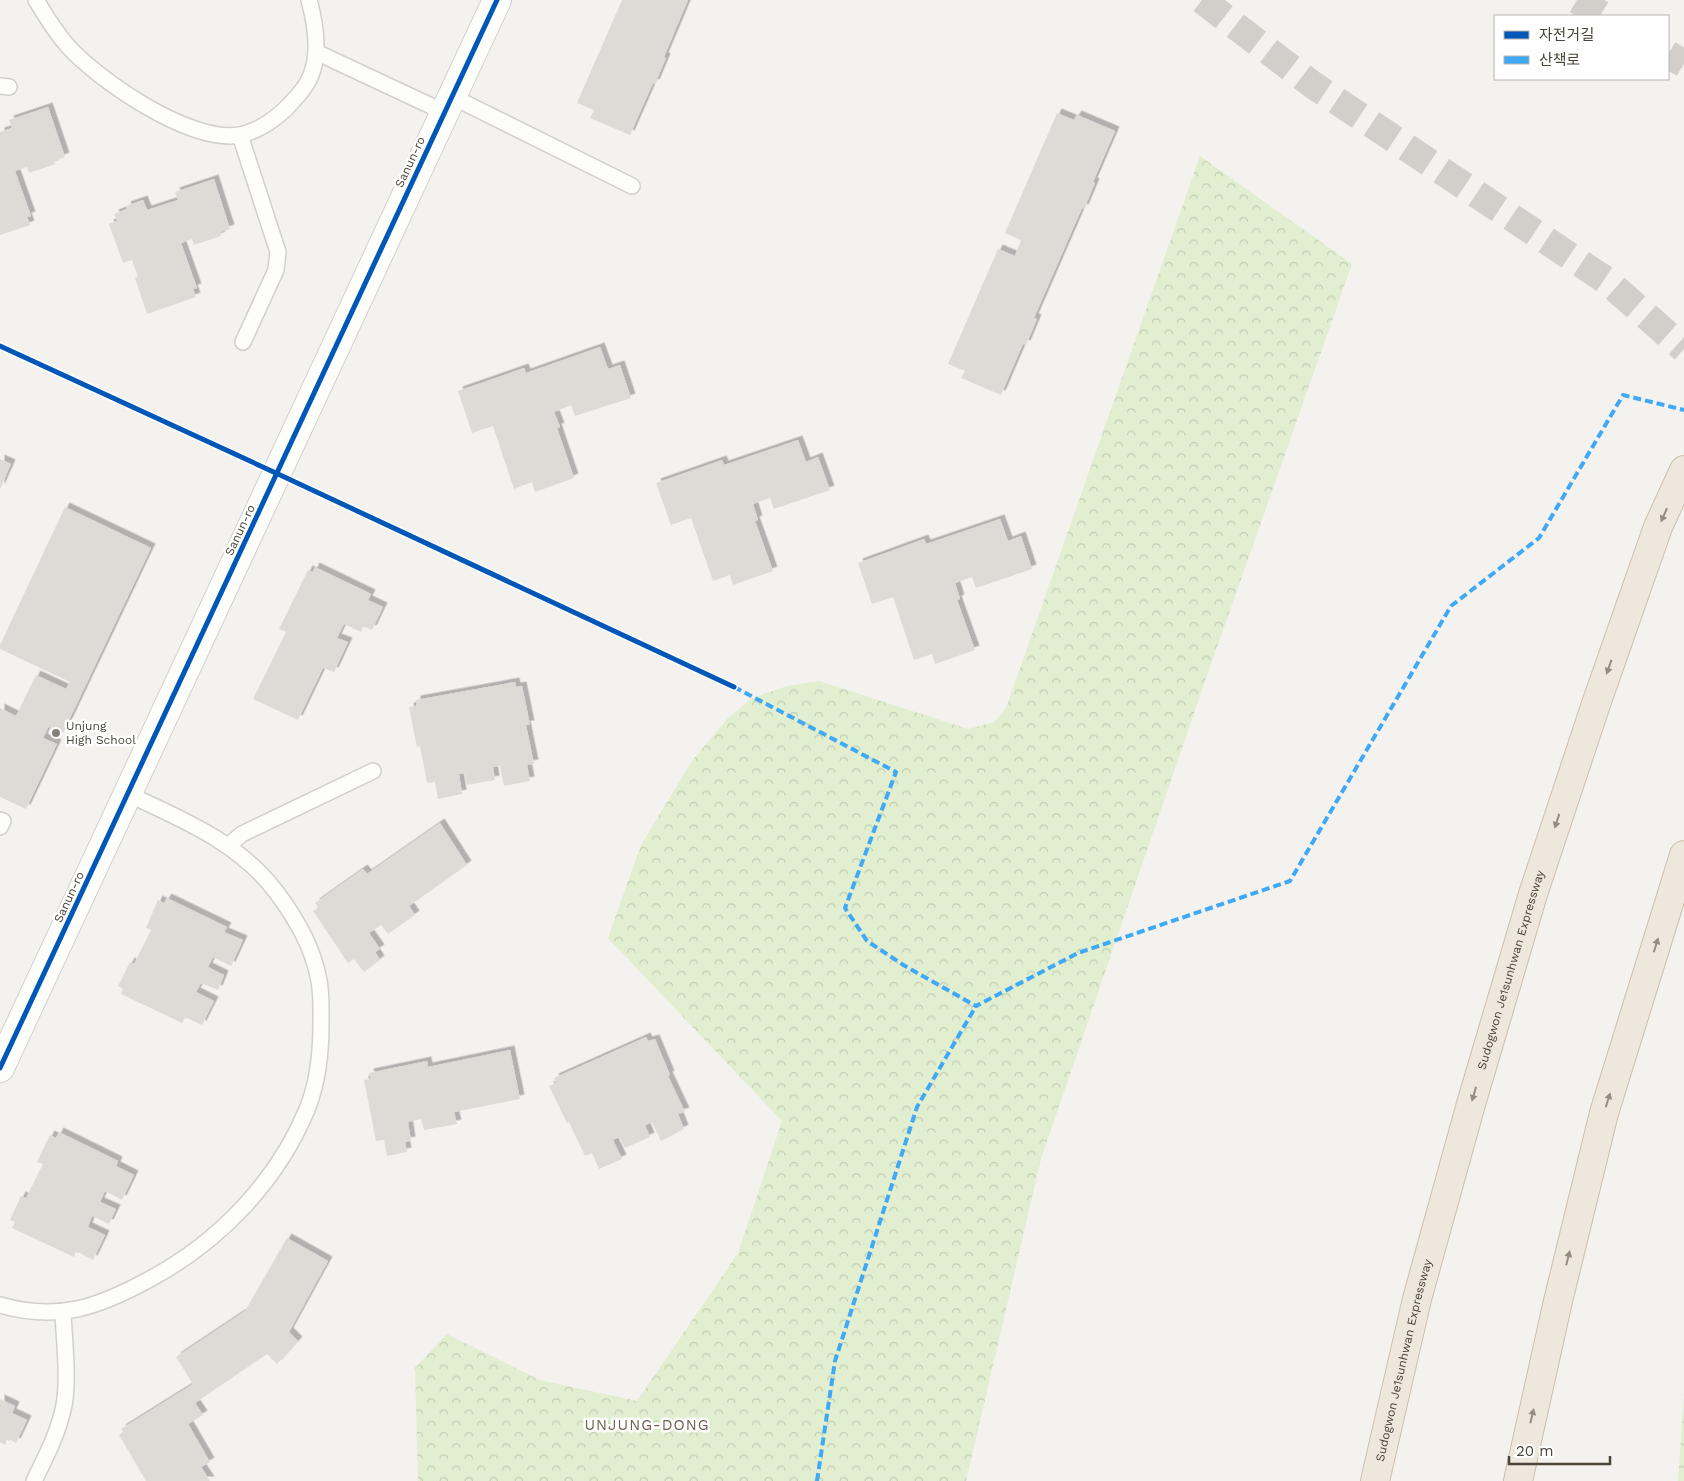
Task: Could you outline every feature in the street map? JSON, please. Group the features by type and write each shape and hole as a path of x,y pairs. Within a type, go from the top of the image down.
{"highway":[{"name":"Sudogwon Je1sunhwan Expressway","path":"1375,1481 1417,1299 1471,1104 1533,894 1596,704 1658,528 1684,470"},
{"path":"1518,1481 1558,1301 1604,1113 1684,855"}],"street":[{"name":"Sanun-ro","path":"0,1068 497,0"}],"lane":[{"path":"36,0 66,44 115,87 180,124 211,134 240,135 262,126 285,110 301,92 312,75 316,52 309,0"},
{"path":"316,52 448,104 632,186"},
{"path":"240,135 278,252 276,270 242,342"},
{"path":"229,846 242,834 373,771"},
{"path":"0,1306 50,1314 86,1308 121,1295 162,1273 195,1251 226,1224 254,1195 276,1166 290,1143 308,1106 316,1077 321,1042 318,976 310,950 294,917 276,891 256,869 229,846 204,830 128,794"},
{"path":"0,820 3,821 0,827"},
{"path":"34,1481 56,1434 64,1404 63,1312"}],"green space":[{"path":"1200,156 1352,264 1203,687 1041,1159 966,1481 418,1481 415,1368 447,1334 540,1380 637,1401 738,1253 782,1121 608,938 641,845 692,761 727,719 752,698 787,686 819,681 968,729 994,722 1006,708"},
{"path":"1684,1397 1684,1481 1678,1481"}],"building":[{"path":"622,0 688,0 655,84 653,83 630,135 590,118 594,110 577,103"},
{"path":"48,107 65,157 54,161 55,164 29,173 27,167 15,171 31,216 27,217 30,225 0,235 0,132 12,128 9,120"},
{"path":"1057,113 1074,120 1077,115 1115,131 1093,182 1095,183 1084,209 1082,208 1034,318 1037,319 1026,345 1023,344 1001,395 961,378 965,371 948,364 998,249 1015,256 1021,240 1005,233"},
{"path":"214,179 230,229 220,232 221,236 194,245 192,239 181,243 197,288 193,289 196,297 147,314 135,278 138,277 132,260 123,263 109,224 117,221 114,214 127,209 126,206 143,200 147,210 178,200 175,192"},
{"path":"600,347 608,369 620,365 631,398 575,416 571,405 554,412 560,427 557,428 574,478 535,492 532,482 514,489 493,426 472,433 458,391 524,368 526,373"},
{"path":"798,440 806,462 818,457 830,490 774,509 770,498 753,504 758,520 755,521 773,571 733,585 730,575 713,581 691,518 671,525 656,483 722,460 724,465"},
{"path":"0,459 11,464 0,489"},
{"path":"65,507 151,548 63,733 49,726 43,738 57,744 26,809 0,797 0,708 16,716 36,675 66,689 70,682 0,649 0,645"},
{"path":"1000,519 1008,541 1021,536 1032,569 976,588 972,577 955,583 960,599 957,600 975,650 935,664 932,654 914,660 893,597 872,604 858,563 924,539 926,544"},
{"path":"315,567 371,594 368,600 383,607 372,630 363,626 361,632 344,624 337,638 348,642 334,672 323,668 298,720 253,699 286,632 279,629 308,570 313,572"},
{"path":"515,682 516,687 522,686 530,725 526,725 534,764 527,765 530,781 504,786 500,766 493,767 495,780 467,785 465,773 459,774 462,794 438,799 435,782 427,783 420,746 417,747 409,707 416,706 416,700"},
{"path":"440,823 467,865 409,906 415,915 388,934 381,925 369,933 380,949 375,952 380,960 364,972 354,959 348,963 313,911 318,908 315,903 363,869 367,874"},
{"path":"167,898 227,927 224,932 243,940 231,966 213,957 208,967 224,975 218,990 201,983 196,992 214,1001 202,1025 185,1017 182,1023 121,994 123,989 118,986 130,962 134,964 151,930 146,928 158,900 164,903"},
{"path":"646,1037 648,1041 655,1039 670,1075 668,1076 685,1112 678,1114 684,1129 661,1141 652,1122 645,1125 650,1137 625,1148 619,1137 613,1140 622,1159 599,1169 592,1153 585,1156 549,1086 556,1083 554,1078"},
{"path":"510,1050 520,1099 454,1112 457,1124 424,1130 421,1119 408,1122 411,1141 405,1142 407,1152 387,1156 384,1140 376,1141 364,1080 371,1079 369,1073 427,1061 428,1067"},
{"path":"59,1132 118,1161 116,1166 134,1175 122,1200 105,1191 100,1202 116,1209 109,1224 92,1216 88,1227 105,1235 93,1260 76,1251 74,1257 12,1228 15,1222 10,1220 21,1196 26,1198 43,1164 37,1162 50,1135 56,1138"},
{"path":"287,1238 328,1261 289,1332 298,1341 277,1364 267,1354 195,1403 203,1415 188,1424 210,1462 201,1467 210,1481 146,1481 119,1435 123,1432 121,1429 193,1384 176,1357 245,1311"},
{"path":"0,1399 15,1406 12,1413 27,1420 16,1443 7,1438 5,1445 0,1442"}],"tunnel":[{"path":"1202,0 1313,85 1607,281 1684,349"},
{"path":"1577,0 1602,15"},
{"path":"1669,55 1684,64"}],"marked path":[{"path":"734,687 896,772 845,908 867,941 905,966 976,1006 1078,953 1290,881 1451,606 1539,538 1623,395 1684,410"},
{"path":"817,1481 835,1361 917,1107 976,1006"}],"cycle path":[{"path":"0,1068 497,0"},
{"path":"0,346 734,687"}],"place":[{"name":"Unjung High School","path":"56,733"}],"district":[{"name":"UNJUNG-DONG","path":"647,1425"}]}
